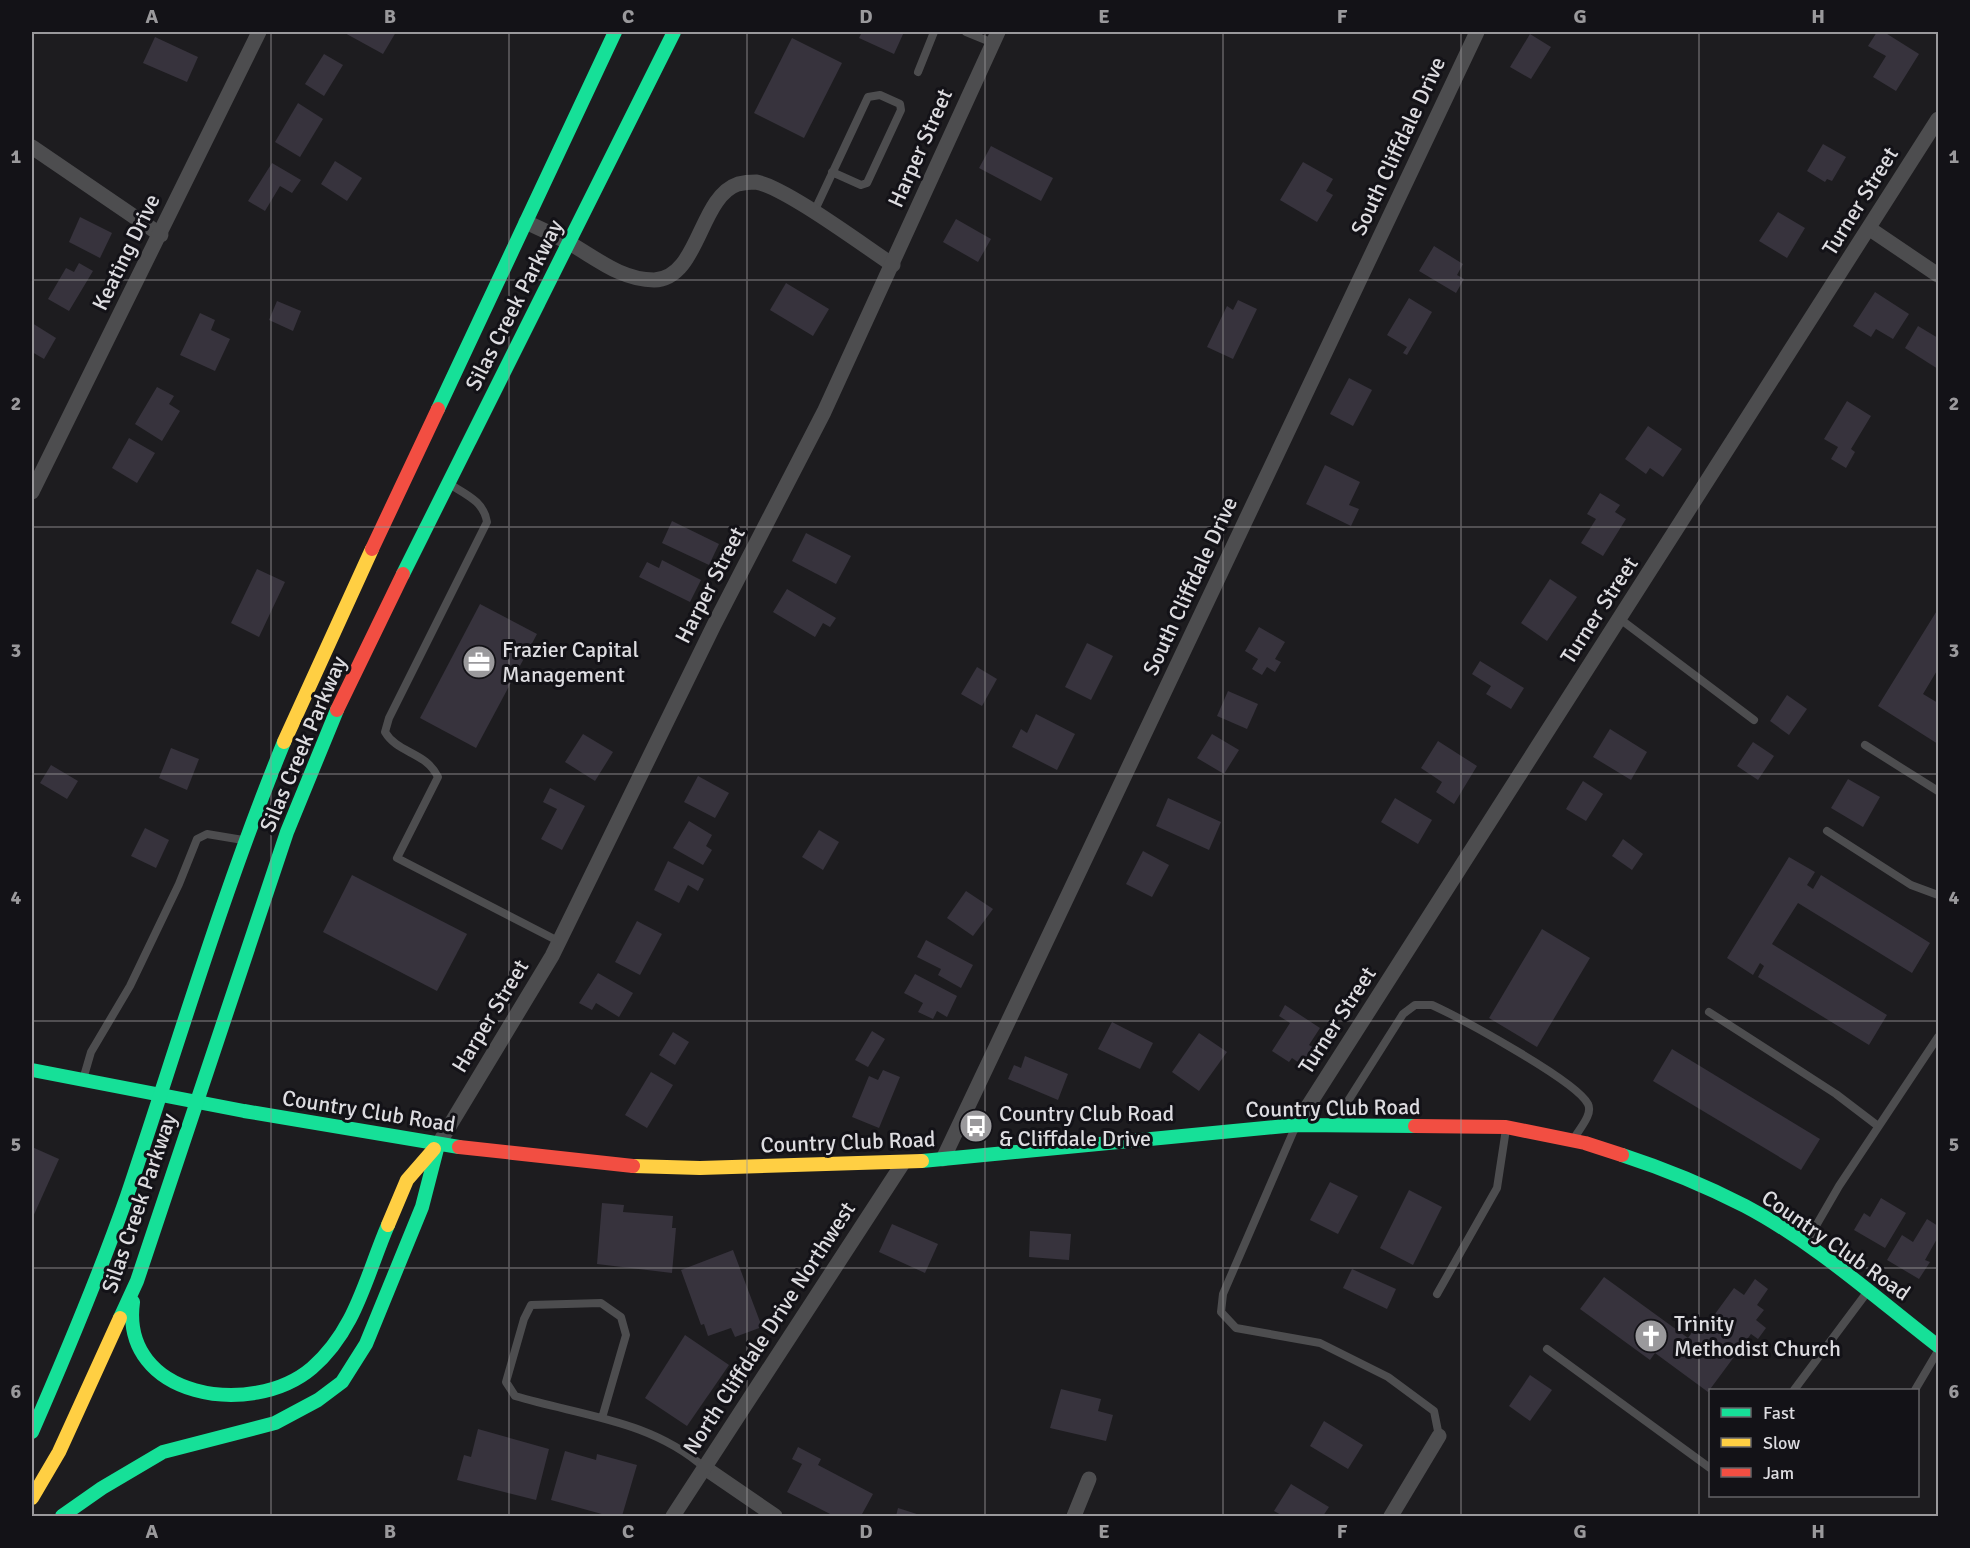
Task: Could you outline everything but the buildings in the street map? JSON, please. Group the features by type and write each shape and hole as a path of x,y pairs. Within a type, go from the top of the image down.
{"main road":[{"name":"Silas Creek Parkway","path":"32,1431 126,1198 245,841 301,702 615,32"},
{"name":"Silas Creek Parkway","path":"32,1498 59,1452 137,1281 287,832 338,710 447,483 570,243 674,32"},
{"name":"Country Club Road","path":"32,1070 244,1112 438,1145 604,1165 700,1168 903,1163 1296,1125 1506,1128 1573,1141 1665,1169 1746,1207 1805,1245 1938,1346"},
{"path":"137,1281 130,1316 132,1333 150,1363 164,1376 195,1392 221,1396 267,1393 283,1388 320,1362 353,1320 385,1228 406,1181 438,1145"},
{"path":"62,1516 102,1488 163,1452 275,1423 318,1400 342,1382 366,1344 422,1207 438,1145"},
{"path":"32,1412 49,1391"}],"street":[{"name":"Keating Drive","path":"32,492 259,32"},
{"name":"South Cliffdale Drive","path":"943,1159 1477,32"},
{"name":"Harper Street","path":"438,1145 560,942 714,625 824,412 995,37"},
{"name":"Turner Street","path":"1296,1125 1870,229 1938,119"},
{"path":"32,147 160,235"},
{"path":"526,222 570,243 613,269 636,278 657,280 674,272 687,258 713,207 725,192 738,184 756,182 776,190 893,265"},
{"path":"1870,229 1938,275"},
{"name":"North Cliffdale Drive Northwest","path":"673,1516 903,1163"},
{"path":"1391,1516 1439,1436"},
{"path":"705,1468 775,1516"},
{"path":"1074,1516 1089,1479"}],"lane":[{"path":"918,72 934,32"},
{"path":"966,32 995,37"},
{"path":"813,213 832,172 868,97 880,95 900,104 901,110 867,183 861,185 832,172"},
{"path":"447,483 473,498 486,512 487,522 389,718 385,732 390,740 431,764 438,777 397,858 560,942"},
{"path":"1620,619 1754,720"},
{"path":"1865,745 1938,791"},
{"path":"1827,831 1911,885 1938,895"},
{"path":"82,1080 91,1052 130,986 179,884 197,839 207,834 245,841"},
{"path":"1332,1126 1403,1014 1415,1005 1432,1005 1555,1074 1588,1102 1589,1112 1573,1141"},
{"path":"1708,1012 1836,1094 1878,1126"},
{"path":"1805,1245 1878,1126 1938,1037"},
{"path":"1296,1125 1223,1294 1221,1312 1236,1329 1320,1343 1388,1377 1434,1411 1439,1436"},
{"path":"1437,1294 1497,1188 1506,1128"},
{"path":"1795,1389 1868,1291"},
{"path":"602,1418 626,1335 621,1317 601,1303 531,1305 524,1319 506,1382 515,1396 602,1418 662,1437 685,1450 705,1468"},
{"path":"1547,1349 1709,1467"},
{"path":"1916,1389 1938,1351"}],"traffic: fast":[{"path":"438,409 615,32"},
{"path":"403,574 674,32"},
{"path":"120,1318 137,1281 287,832 337,710"},
{"path":"32,1432 82,1315 127,1196 221,911 284,742"},
{"path":"32,1070 244,1111 459,1147"},
{"path":"922,1161 1296,1125 1415,1126"},
{"path":"62,1516 102,1488 163,1452 275,1423 318,1400 342,1382 366,1344 422,1207 438,1145"},
{"path":"1622,1155 1700,1185 1771,1221 1820,1254 1938,1346"},
{"path":"133,1302 134,1334 147,1360 168,1379 195,1390 226,1395 257,1393 287,1384 312,1368 327,1353 350,1320 388,1225"}],"traffic: slow":[{"path":"284,742 372,549"},
{"path":"388,1225 407,1180 434,1149"},
{"path":"633,1166 700,1168 922,1161"},
{"path":"32,1498 59,1452 120,1318"}],"traffic: jam":[{"path":"372,549 438,409"},
{"path":"337,710 403,574"},
{"path":"1415,1126 1506,1127 1585,1143 1622,1155"},
{"path":"459,1147 633,1166"}],"place":[{"name":"Frazier Capital Management","path":"479,662"},
{"name":"Country Club Road & Cliffdale Drive","path":"976,1126"},
{"name":"Trinity Methodist Church","path":"1651,1336"}]}
